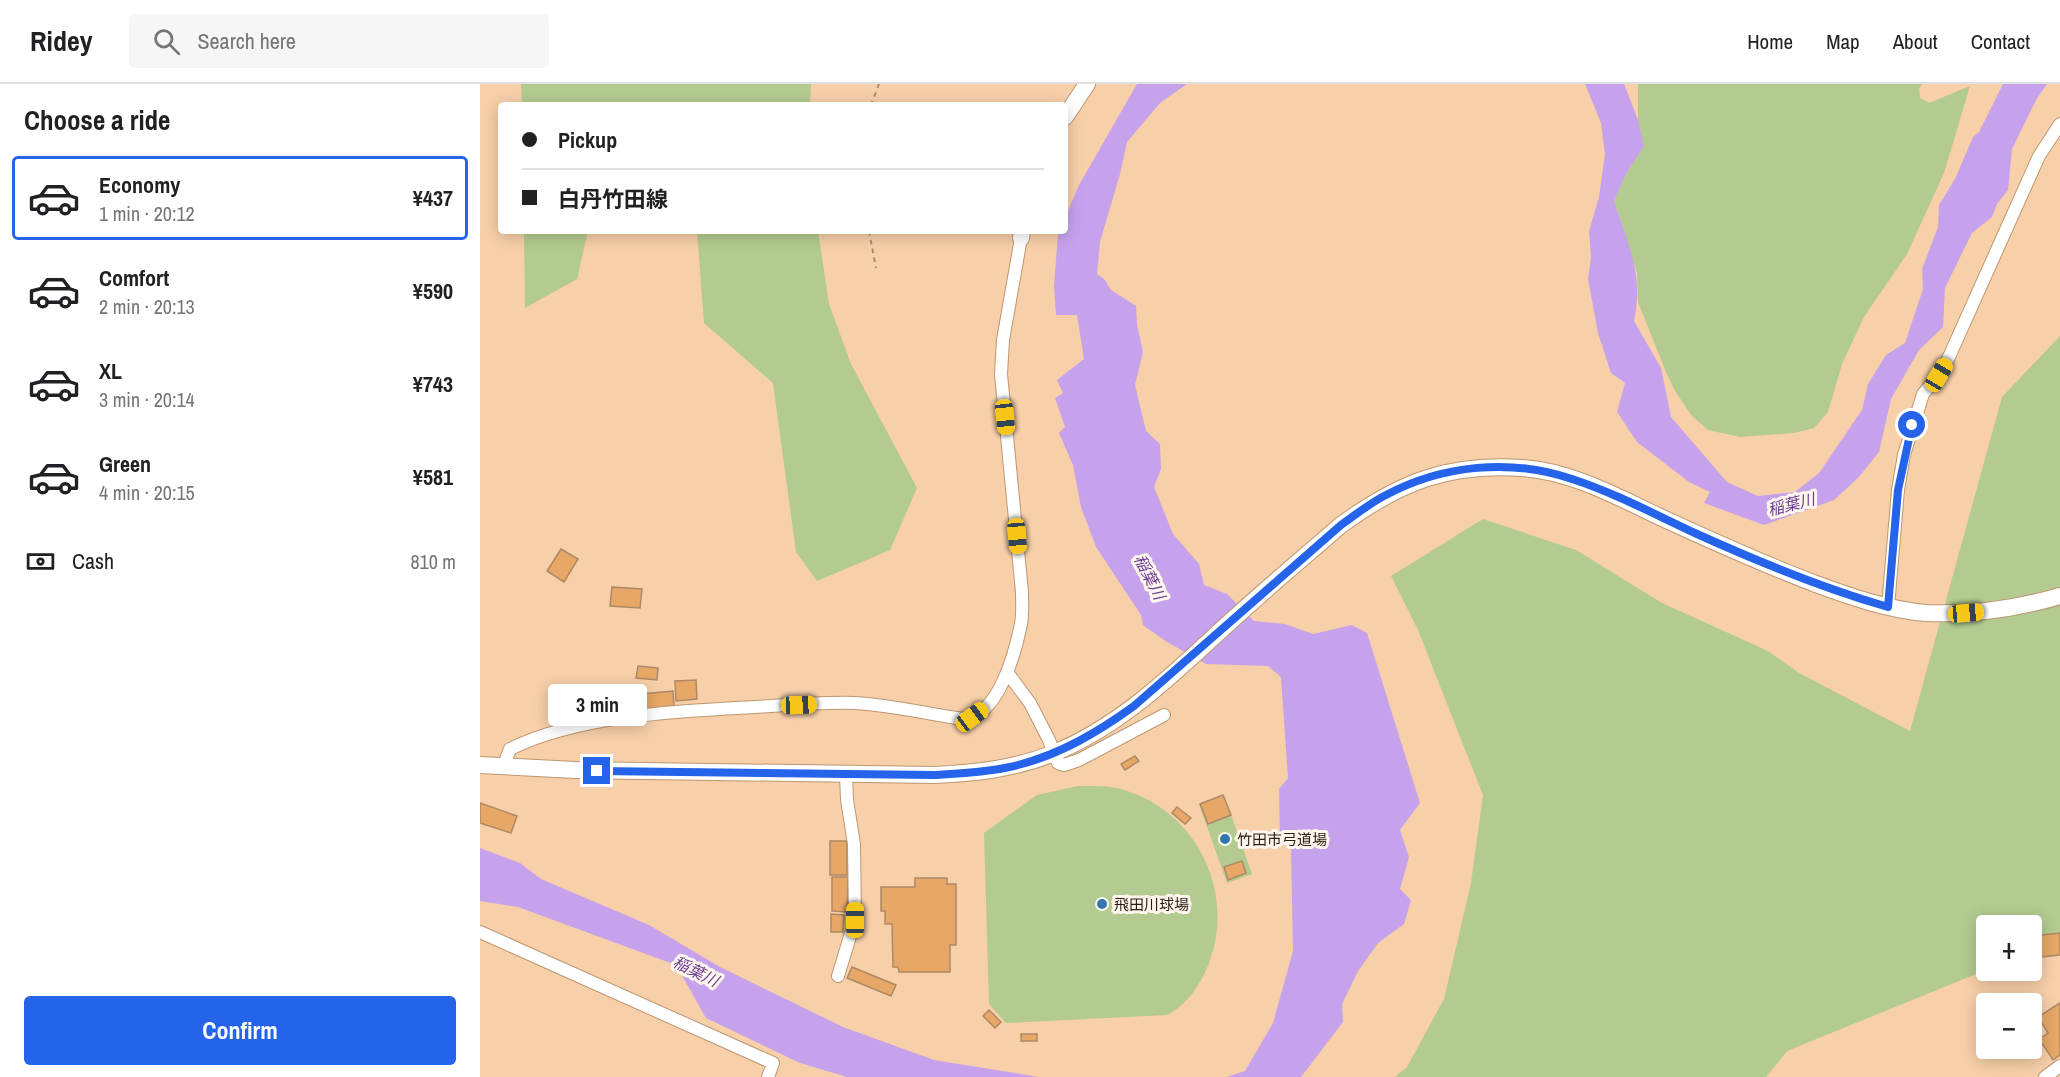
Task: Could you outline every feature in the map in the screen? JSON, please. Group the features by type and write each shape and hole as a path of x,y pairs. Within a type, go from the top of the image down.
{"main road":[{"path":"1068,113 1088,84"},
{"path":"480,765 575,770 934,775 1017,766 1053,754 1102,729 1134,706 1341,525 1385,495 1409,484 1452,471 1477,468 1523,468 1572,478 1792,575 1842,594 1888,607 1924,612 1999,611 2060,596"}],"street":[{"path":"1888,607 1898,490 1910,435 1923,394 1939,375 1949,357 2039,156 2060,124"},
{"path":"503,766 510,749 526,741 588,725 643,717 716,709 856,703 968,718 990,704 1007,672 1022,622 1022,592 1001,374 1003,340 1022,234"},
{"path":"1007,672 1030,703 1049,740 1058,764 1073,763 1164,715"},
{"path":"838,976 855,920 854,844 847,800 846,774"},
{"path":"480,932 774,1063 768,1077"},
{"path":"2044,1077 2060,1066"}],"path":[{"path":"872,102 879,84"},
{"path":"870,234 876,267"}],"green space":[{"path":"521,84 811,84 810,102 522,102"},
{"path":"1638,84 1922,84 1919,89 1920,98 1929,103 1970,86 1944,173 1907,254 1864,317 1842,364 1828,412 1814,428 1794,433 1740,437 1708,430 1692,416 1675,391 1638,302 1637,273 1614,201 1626,174 1644,146 1638,120"},
{"path":"524,234 587,234 577,279 525,308"},
{"path":"697,234 818,234 829,304 851,364 917,488 890,550 817,581 796,552 773,383 704,323"},
{"path":"2060,336 2060,940 2042,947 2042,915 1976,915 1976,974 1787,1051 1766,1077 1395,1077 1407,1067 1444,999 1471,883 1483,795 1418,630 1391,576 1483,519 1576,550 1662,603 1768,651 1799,673 1910,731 2002,397"},
{"name":"飛田川球場","path":"1078,786 1119,788 1150,801 1172,816 1190,836 1204,858 1213,883 1217,909 1216,936 1209,963 1192,993 1181,1006 1167,1015 1006,1023 989,1004 984,833 1037,795"},
{"name":"竹田市弓道場","path":"1224,795 1252,874 1227,883 1199,804"}],"water":[{"name":"稲葉川","path":"1137,84 1187,84 1160,103 1127,142 1100,242 1097,274 1104,279 1111,290 1136,306 1137,325 1143,352 1135,385 1146,431 1160,444 1161,469 1154,487 1173,534 1199,564 1204,585 1227,594 1254,621 1285,624 1313,634 1352,625 1367,633 1420,803 1400,830 1409,857 1400,889 1411,900 1404,924 1378,943 1358,971 1342,1004 1343,1022 1301,1077 1227,1077 1245,1071 1273,1023 1293,951 1291,849 1280,841 1279,789 1288,778 1281,677 1268,666 1206,664 1167,642 1143,625 1141,615 1096,547 1081,507 1073,465 1059,433 1065,427 1055,398 1063,393 1057,380 1084,359 1077,315 1056,315 1054,286 1058,234 1068,234 1068,211 1079,185"},
{"name":"稲葉川","path":"1585,84 1624,84 1638,120 1644,146 1626,174 1614,201 1636,274 1637,304 1634,321 1661,368 1671,417 1727,482 1758,496 1795,492 1819,473 1862,410 1868,384 1886,355 1905,343 1923,289 1922,269 1938,227 1939,205 1955,179 1973,137 1979,132 2003,84 2047,84 2036,100 2012,149 2008,190 1997,204 1992,217 1972,233 1945,288 1943,327 1919,350 1891,399 1879,452 1858,478 1834,500 1764,525 1704,503 1710,492 1689,482 1637,442 1617,412 1625,383 1611,373 1598,333 1588,279 1591,257 1589,231 1599,197 1605,154 1601,123"},
{"name":"稲葉川","path":"480,848 520,863 541,879 649,925 720,967 843,1027 934,1060 1039,1077 847,1077 800,1063 706,1018 676,965 518,907 480,901"}],"building":[{"path":"561,549 578,559 564,582 547,571"},
{"path":"612,587 642,589 640,608 610,606"},
{"path":"638,666 658,668 657,680 636,678"},
{"path":"696,680 697,699 676,701 675,681"},
{"path":"673,691 674,706 632,711 630,695"},
{"path":"1135,756 1139,761 1125,770 1121,764"},
{"path":"1223,795 1231,815 1208,824 1200,804"},
{"path":"480,803 517,816 511,833 480,823"},
{"path":"1177,807 1191,818 1185,824 1172,813"},
{"path":"830,841 847,841 847,875 830,875"},
{"path":"1242,861 1246,873 1228,880 1224,867"},
{"path":"832,877 848,877 847,912 832,911"},
{"path":"915,878 947,878 947,884 956,884 956,945 950,945 950,972 899,972 898,967 893,967 892,924 885,924 885,911 881,911 881,887 915,887"},
{"path":"831,914 844,915 843,932 831,932"},
{"path":"2060,933 2060,955 2042,957 2042,935"},
{"path":"852,967 896,985 891,996 847,978"},
{"path":"2060,1003 2060,1055 2053,1060 2042,1044 2042,1037 2048,1033 2042,1023 2042,1014"},
{"path":"989,1010 1001,1022 995,1028 983,1016"},
{"path":"1021,1034 1037,1034 1037,1041 1021,1041"}],"place":[{"name":"竹田市弓道場","path":"1225,839"},
{"name":"飛田川球場","path":"1102,904"}],"route":[{"path":"597,771 934,775 1017,766 1053,754 1102,729 1134,706 1341,525 1362,510 1385,495 1409,484 1452,471 1477,468 1523,468 1572,478 1792,575 1842,594 1888,607 1898,490 1912,425"}]}
